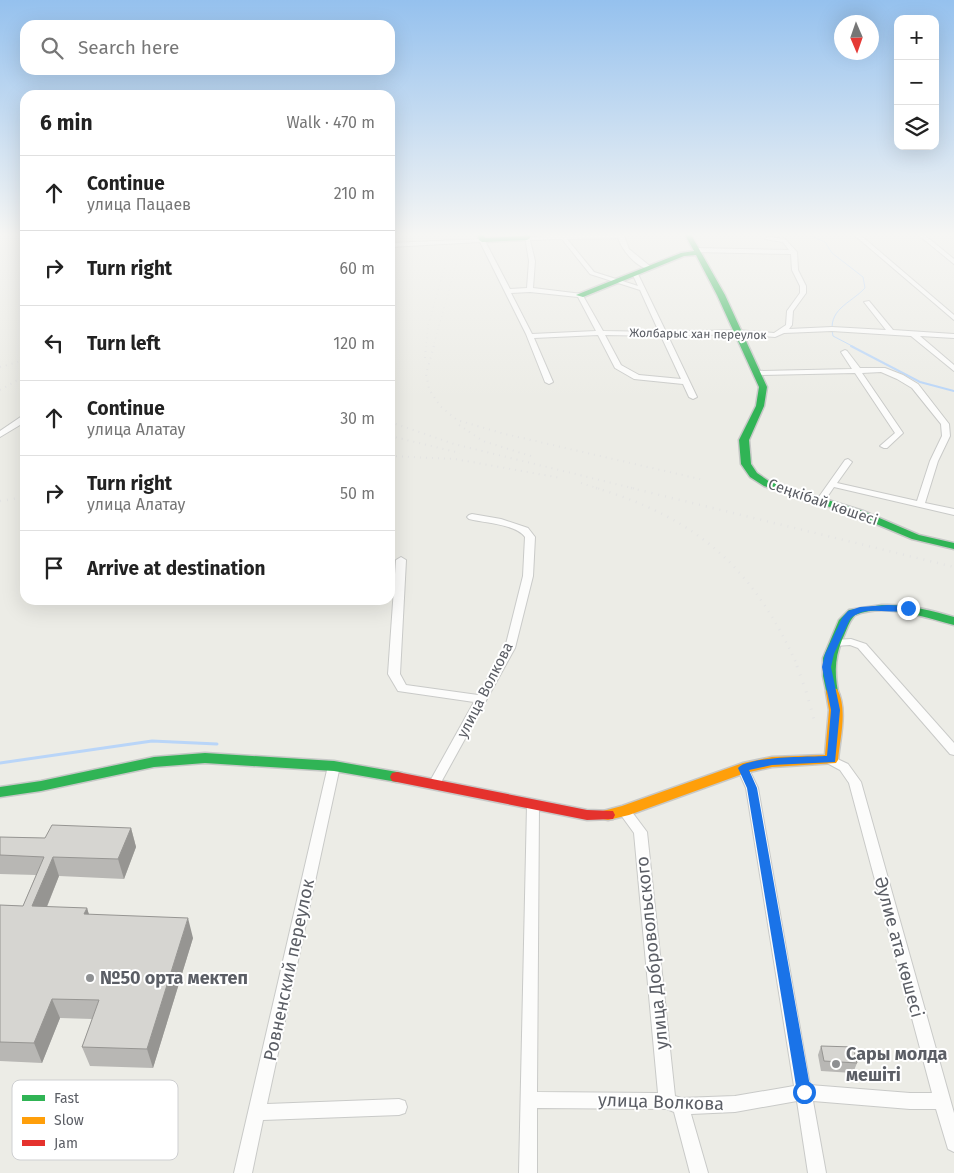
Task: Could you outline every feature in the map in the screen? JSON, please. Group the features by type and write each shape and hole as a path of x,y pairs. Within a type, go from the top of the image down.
{"street":[{"path":"505,288 530,336 549,382"},
{"path":"507,291 530,290 580,296 600,288"},
{"path":"638,288 642,289 693,397"},
{"name":"Сеңкібай көшесі","path":"718,288 763,388 760,406 744,440 746,464 753,475 767,484 859,513 916,537 954,546"},
{"path":"783,331 789,325 790,311 803,293 803,288"},
{"path":"918,288 954,318"},
{"path":"580,296 618,366 637,377 685,382"},
{"path":"867,302 891,332"},
{"name":"Жолбарыс хан переулок","path":"530,336 599,333 738,332 775,335 783,331 832,329 954,336"},
{"path":"913,334 954,369"},
{"path":"846,352 899,434 884,446"},
{"path":"757,373 882,370 900,377 915,386 945,424 946,436 934,461 920,504"},
{"path":"0,434 20,421"},
{"path":"820,501 848,462"},
{"path":"831,484 954,512"},
{"name":"улица Волкова","path":"435,783 510,648 528,576 530,537 525,530 472,517"},
{"path":"401,560 394,674 402,688 481,699"},
{"path":"0,792 42,786 154,762 196,759 334,766 435,783 532,805 587,815 607,815 624,811 742,768 772,762 831,760 836,710 827,667 829,654 846,618 851,613 860,610 888,607 908,608 954,621"},
{"path":"834,643 851,642 862,646 954,751"},
{"name":"Әулие ата көшесі","path":"831,760 844,767 855,782 954,1144"},
{"name":"Ровненский переулок","path":"243,1173 334,766"},
{"path":"742,768 752,788 817,1173"},
{"path":"528,1173 532,805"},
{"name":"улица Добровольского","path":"624,811 640,832 674,1103 699,1173"},
{"name":"улица Волкова","path":"530,1100 735,1104 804,1092 910,1101 942,1101"},
{"path":"257,1112 399,1107"}],"building":[{"name":"№50 орта мектеп","path":"52,825 131,828 118,859 53,857 32,906 87,908 84,914 188,918 147,1049 82,1047 99,1000 52,999 34,1043 0,1042 0,905 23,906 44,857 0,855 0,837 45,838"},
{"path":"821,1046 853,1047 857,1063 824,1061"}],"waterway":[{"path":"854,347 833,336 833,319 841,308 865,288"},
{"path":"851,346 920,382 954,391"},
{"path":"0,763 152,741 217,744"}],"railway":[{"path":"426,347 428,326 439,288"},
{"path":"433,347 450,288"},
{"path":"425,358 426,346"},
{"path":"434,346 426,374 429,389 440,406 457,420 505,434 704,480"},
{"path":"0,367 20,361"},
{"path":"0,390 20,379"},
{"path":"395,424 454,444 636,489"},
{"path":"459,425 483,441 534,457"},
{"path":"395,437 460,453"},
{"path":"395,456 455,459 561,478"},
{"path":"581,483 600,489"},
{"path":"596,488 665,515 694,532 719,552 742,575 762,602 781,632 798,667"},
{"path":"631,488 954,567"},
{"path":"0,501 20,498"},
{"path":"797,666 815,723"}],"traffic: fast":[{"path":"580,295 598,288"},
{"path":"717,288 763,387 760,406 744,440 746,464 753,475 767,484 859,513 916,537 954,546"},
{"path":"832,692 828,670 829,658 843,623 851,613 860,610 893,608 922,612 954,621"},
{"path":"0,792 41,786 154,762 205,758 334,766 397,777"}],"traffic: slow":[{"path":"608,815 743,768 772,762 831,760 836,710 832,692"}],"traffic: jam":[{"path":"397,777 587,815 608,815"}],"place":[{"name":"№50 орта мектеп","path":"90,978"},
{"name":"Сары молда мешіті","path":"836,1064"}],"route":[{"path":"804,1092 752,788 742,768 772,762 831,760 836,710 827,667 829,654 846,618 851,613 860,610 888,607 908,608"}]}
